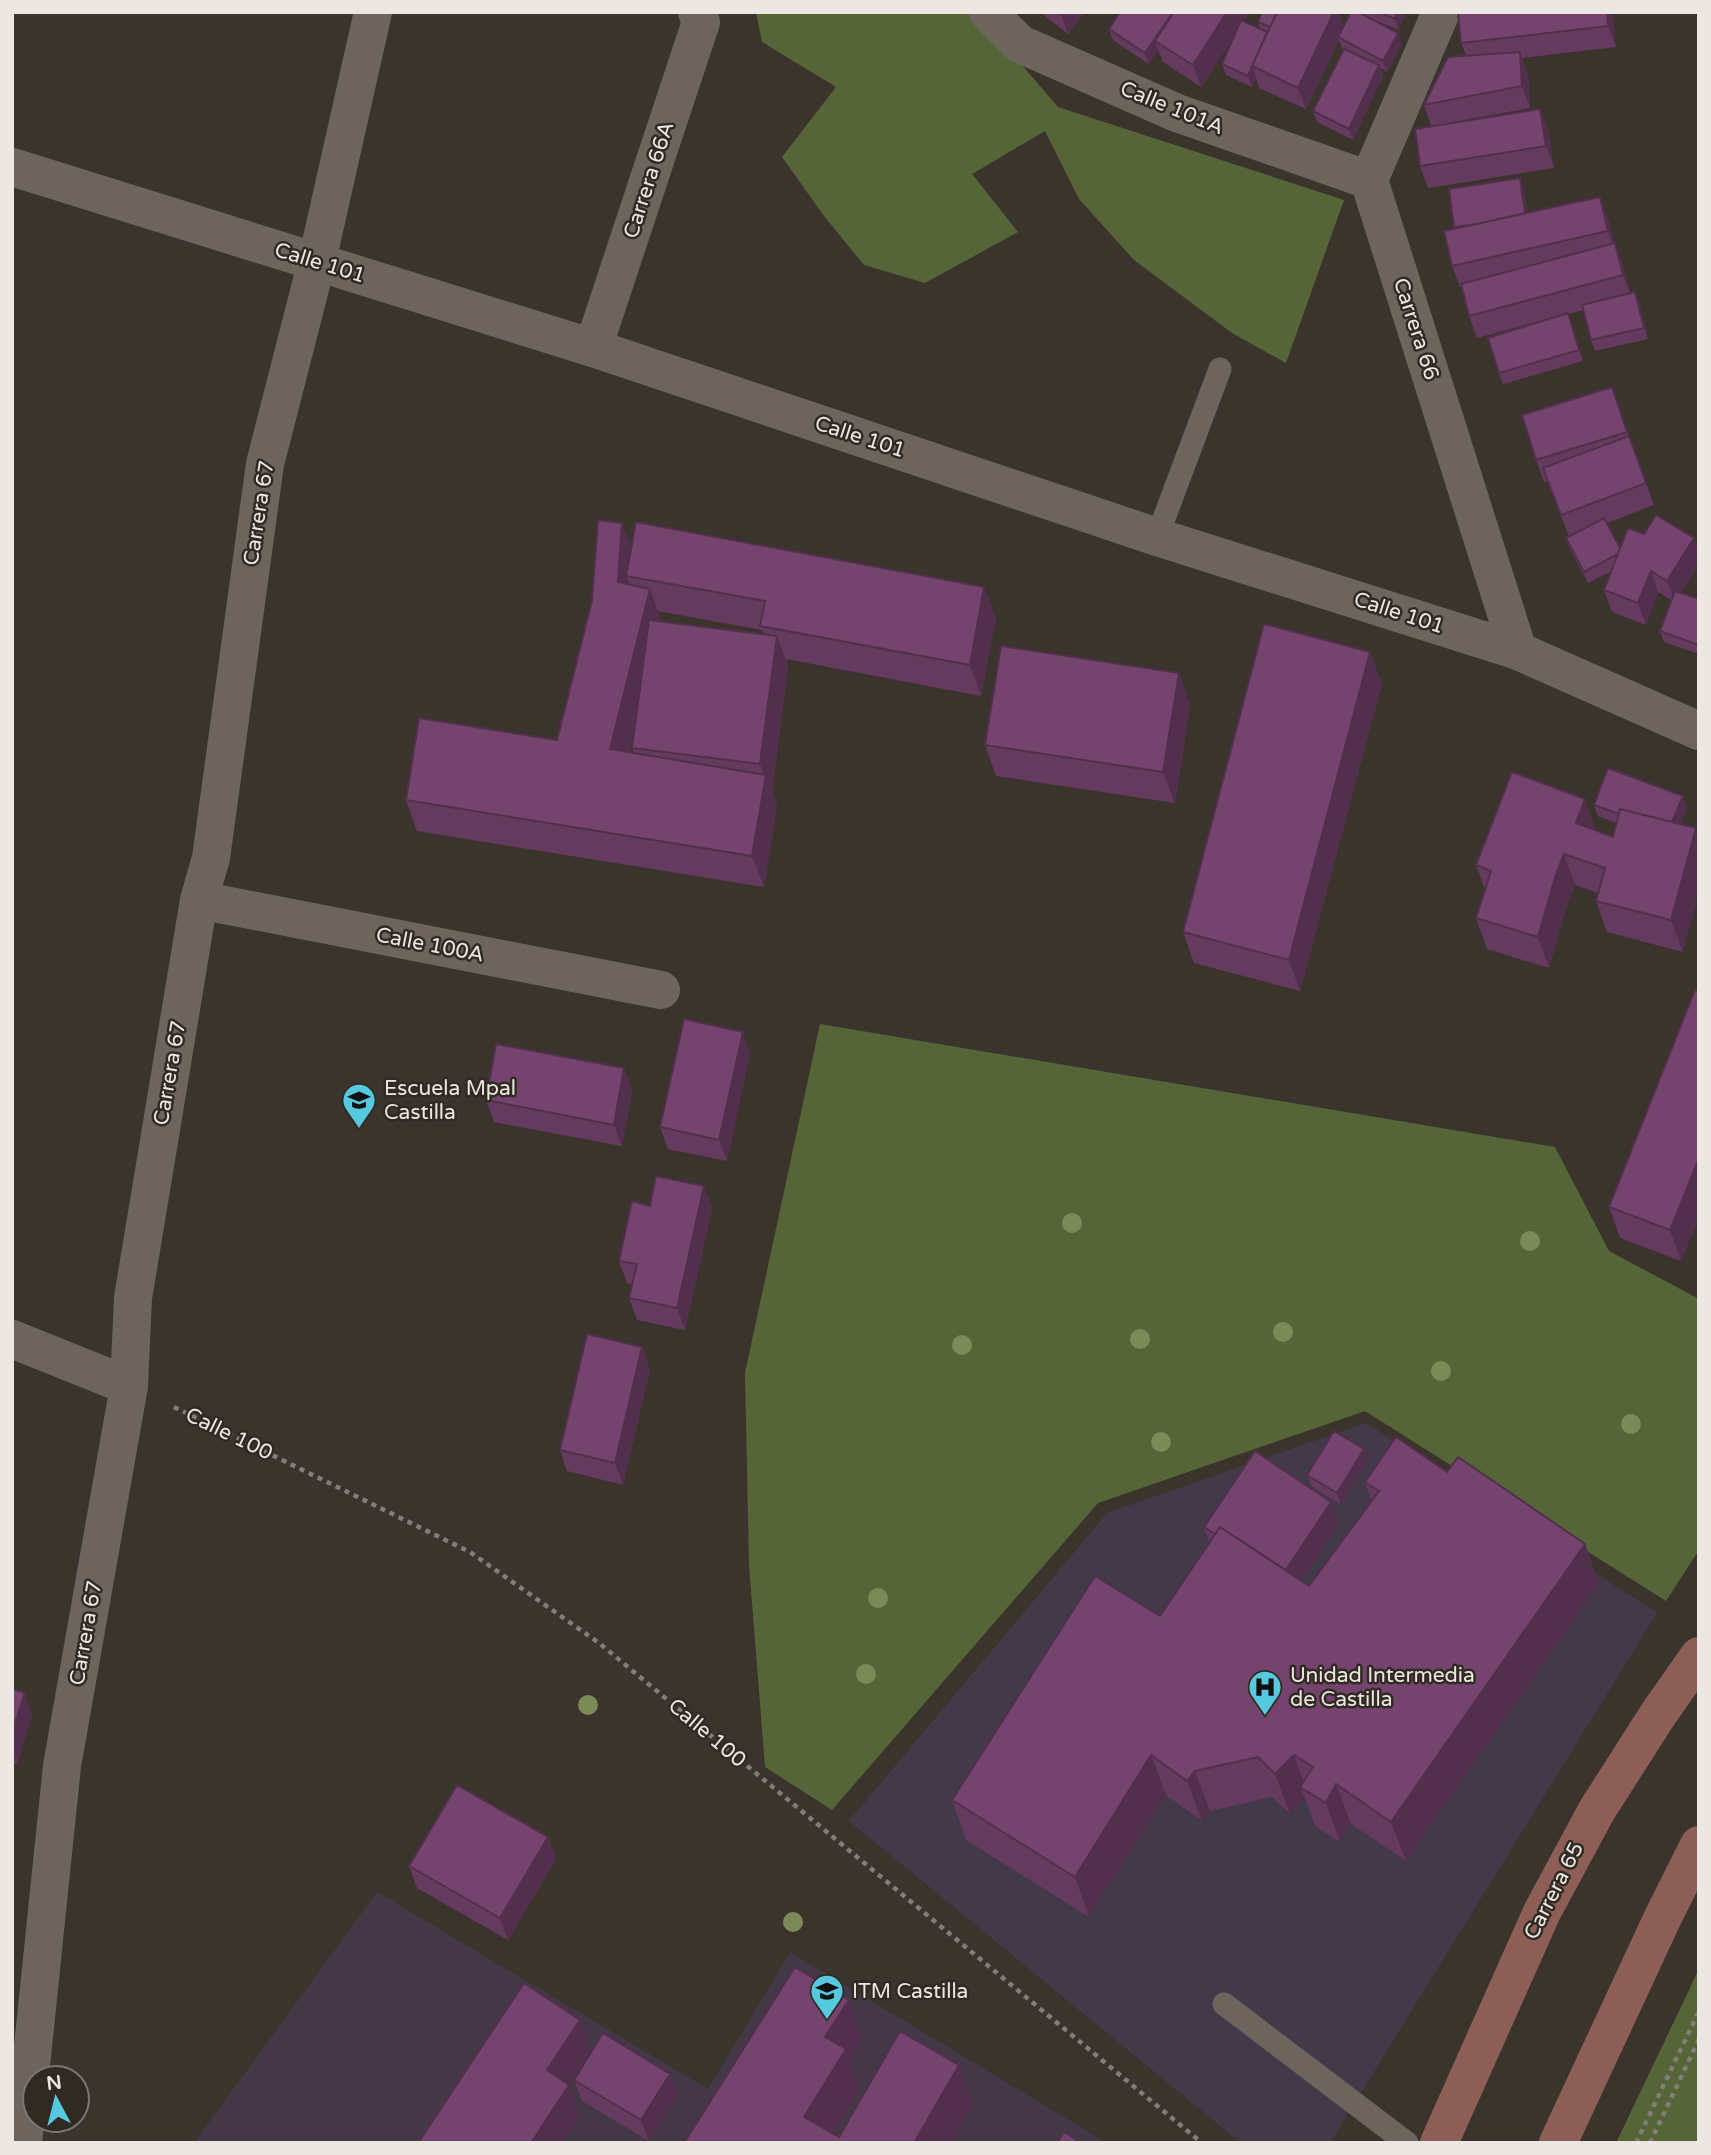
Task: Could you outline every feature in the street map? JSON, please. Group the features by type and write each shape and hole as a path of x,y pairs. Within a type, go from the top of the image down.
{"main road":[{"name":"Carrera 65","path":"1439,2143 1542,1912 1597,1810 1699,1656"},
{"path":"1558,2143 1699,1845"}],"street":[{"name":"Carrera 67","path":"23,2143 62,1766 129,1385 133,1298 200,900 211,858 265,464 317,261 373,12"},
{"name":"Carrera 66A","path":"593,348 701,22 697,12"},
{"name":"Calle 101A","path":"988,12 1020,44 1177,113 1369,180"},
{"path":"1369,180 1441,12"},
{"name":"Calle 101","path":"12,167 593,348 1157,537 1518,651 1699,730"},
{"name":"Carrera 66","path":"1369,180 1518,651"},
{"name":"Calle 100A","path":"200,900 661,990"},
{"path":"12,1339 129,1385"}],"lane":[{"path":"1157,537 1220,369"},
{"path":"1224,2004 1406,2143"}],"path":[{"name":"Calle 100","path":"173,1407 470,1552 588,1635 1202,2143"},
{"path":"1636,2143 1699,2011"},
{"path":"1650,2143 1699,2039"}],"shaded area":[{"name":"Unidad Intermedia de Castilla","path":"1366,1423 1657,1613 1330,2143 1241,2143 849,1821 1107,1513"},
{"path":"377,1892 708,2089 790,1952 1107,2143 194,2143"}],"green space":[{"path":"756,12 976,12 1058,107 1344,200 1286,363 1232,333 1134,260 1079,199 1045,131 972,174 1018,232 925,283 864,265 824,216 782,157 836,87 762,42"},
{"path":"820,1024 1555,1147 1609,1251 1699,1299 1699,1550 1666,1601 1365,1411 1098,1503 832,1810 765,1767 749,1565 745,1373"},
{"path":"1699,1969 1699,2143 1616,2143"}],"building":[{"path":"1120,12 1173,12 1145,53 1109,29"},
{"path":"1174,12 1227,12 1193,65 1155,41"},
{"path":"1262,12 1277,12 1270,27 1258,22"},
{"path":"1277,12 1334,12 1298,88 1252,66"},
{"path":"1351,12 1358,12 1398,33 1383,61 1338,37"},
{"path":"1379,12 1397,12 1395,19"},
{"path":"1458,12 1607,12 1608,26 1461,43"},
{"path":"1241,20 1267,32 1248,76 1222,64"},
{"path":"1344,49 1379,65 1349,129 1313,111"},
{"path":"1520,52 1522,86 1424,105 1448,57"},
{"path":"1540,109 1546,146 1420,166 1415,129"},
{"path":"1520,178 1525,213 1454,227 1449,189"},
{"path":"1600,197 1608,231 1452,266 1444,231"},
{"path":"1615,243 1623,275 1469,316 1461,284"},
{"path":"1635,292 1644,328 1591,340 1582,305"},
{"path":"1568,313 1579,350 1499,373 1488,338"},
{"path":"1612,387 1627,432 1536,460 1522,415"},
{"path":"1629,436 1646,483 1561,515 1543,468"},
{"path":"1656,515 1694,538 1667,581 1651,571 1638,603 1604,590 1628,528 1644,534"},
{"path":"1604,518 1620,548 1618,554 1584,572 1566,538"},
{"path":"598,520 622,523 618,582 650,589 610,749 766,775 752,856 406,800 419,718 557,740 592,600"},
{"path":"636,522 984,587 970,665 760,626 765,601 626,576"},
{"path":"1675,591 1699,599 1699,645 1660,631"},
{"path":"649,620 777,636 760,764 632,748"},
{"path":"1264,624 1370,652 1289,960 1183,932"},
{"path":"1001,646 1179,673 1163,772 985,745"},
{"path":"1608,768 1683,796 1672,822 1620,809 1619,814 1594,805"},
{"path":"1512,772 1585,799 1576,823 1613,837 1620,809 1696,828 1671,920 1596,901 1605,868 1564,854 1538,937 1476,918 1491,871 1476,865"},
{"path":"1695,990 1699,991 1699,1158 1670,1230 1609,1207"},
{"path":"684,1019 743,1032 719,1140 660,1127"},
{"path":"496,1044 624,1068 614,1125 486,1100"},
{"path":"656,1176 704,1186 677,1308 629,1298 637,1264 619,1261 632,1201 650,1206"},
{"path":"587,1334 642,1347 615,1463 560,1450"},
{"path":"1334,1431 1364,1449 1337,1493 1307,1475"},
{"path":"1396,1437 1447,1472 1458,1457 1585,1544 1391,1822 1336,1784 1326,1803 1300,1787 1313,1767 1294,1755 1275,1774 1258,1757 1195,1771 1187,1781 1151,1755 1075,1877 952,1800 1095,1576 1160,1616 1220,1527 1309,1586 1379,1491 1365,1482"},
{"path":"1255,1451 1331,1502 1286,1570 1220,1527 1215,1534 1204,1527"},
{"path":"12,1689 25,1693 12,1732"},
{"path":"457,1785 548,1837 500,1918 409,1866"},
{"path":"795,1967 849,2000 825,2037 846,2049 804,2117 839,2137 900,2031 959,2065 914,2143 684,2143"},
{"path":"524,1983 580,2020 547,2070 569,2085 531,2143 418,2143"},
{"path":"603,2033 670,2074 641,2120 574,2080"},
{"path":"1064,2132 1082,2143 1057,2143"}],"place":[{"name":"Escuela Mpal Castilla","path":"359,1130"},
{"name":"Unidad Intermedia de Castilla","path":"1265,1717"},
{"name":"ITM Castilla","path":"827,2021"}]}
